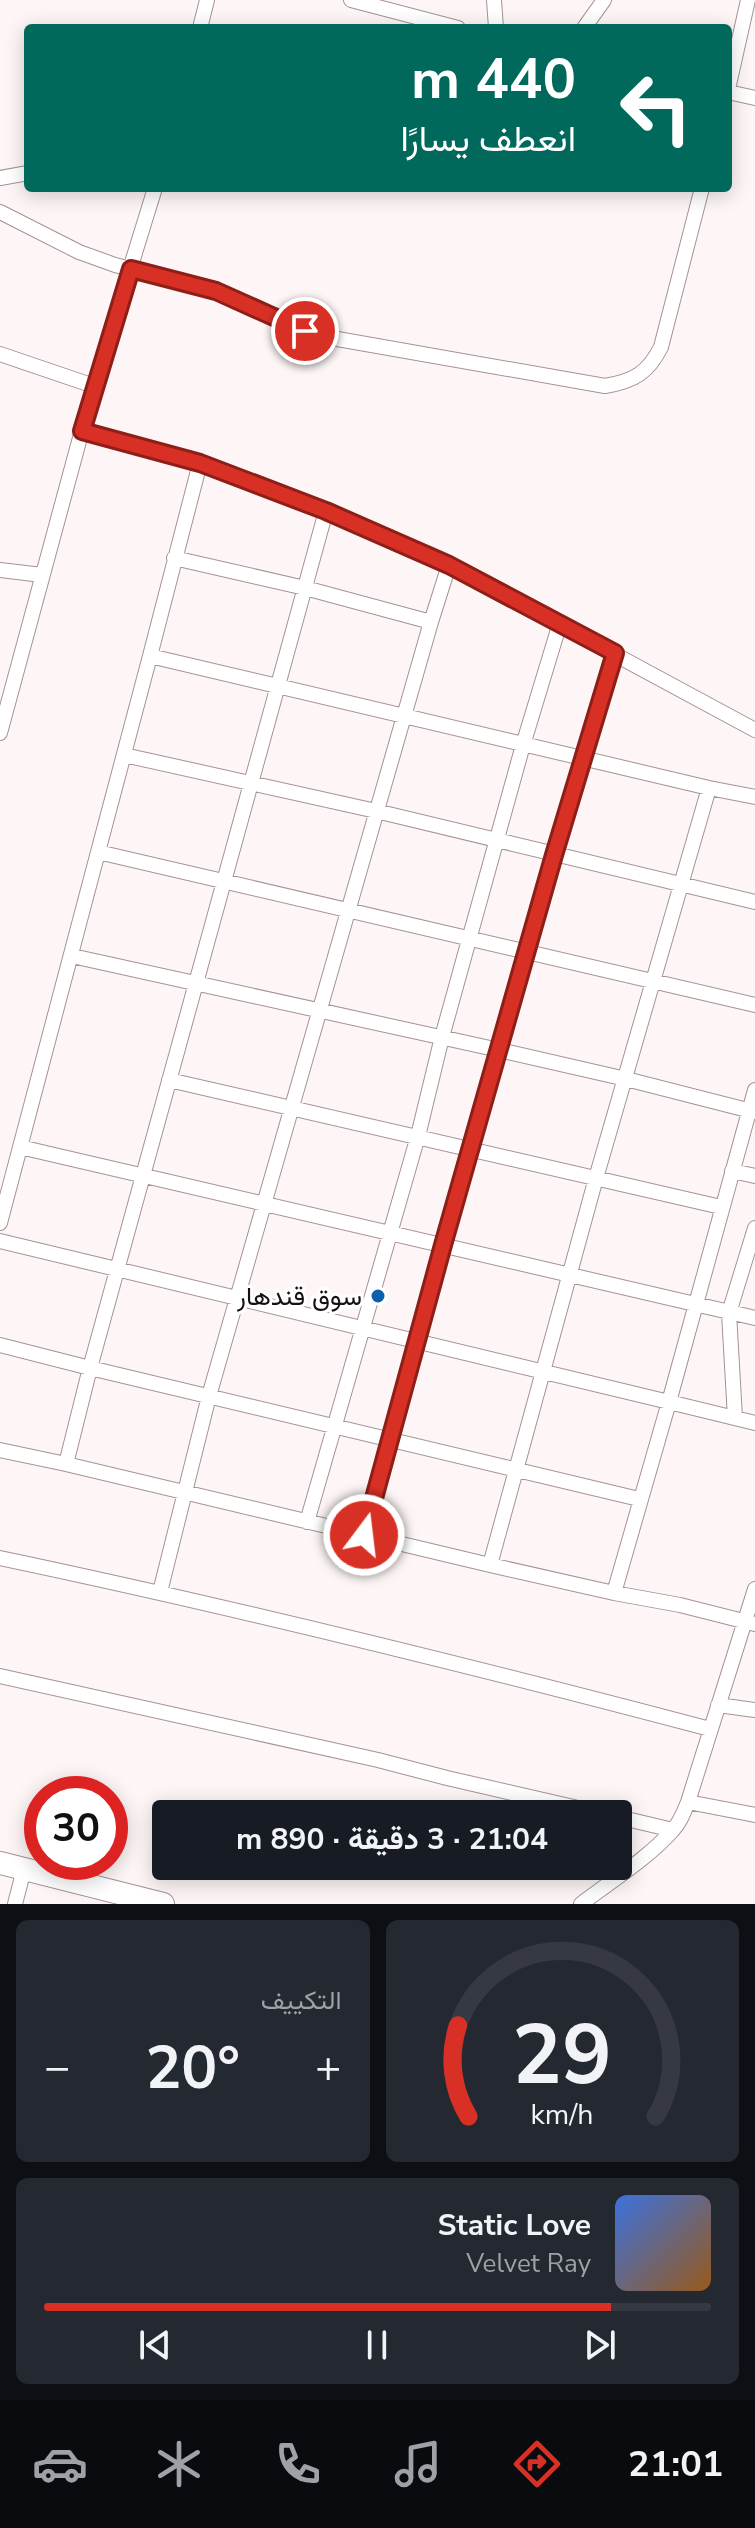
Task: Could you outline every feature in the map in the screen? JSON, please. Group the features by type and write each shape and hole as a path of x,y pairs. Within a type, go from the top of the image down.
{"main road":[{"path":"0,1863 24,1869"},
{"path":"58,1880 114,1898 163,1904"}],"street":[{"path":"201,24 207,0"},
{"path":"351,0 443,24"},
{"path":"494,0 496,24"},
{"path":"587,24 604,0"},
{"path":"732,73 748,0"},
{"path":"732,92 755,98"},
{"path":"0,178 24,174"},
{"path":"0,733 4,699 154,192"},
{"path":"0,212 79,252 216,291 305,331 605,386 639,376 653,363 661,347 701,192"},
{"path":"0,354 94,386"},
{"path":"82,431 200,463 326,511 449,565 755,730"},
{"path":"0,1223 200,463"},
{"path":"66,1464 249,784 326,511"},
{"path":"174,558 305,588 431,622"},
{"path":"160,1592 209,1396 346,911 449,565"},
{"path":"0,570 42,575"},
{"path":"307,1522 418,1136 442,1037 523,745 560,623"},
{"path":"364,1535 443,1245 615,653"},
{"path":"150,656 755,797"},
{"path":"124,755 376,811 755,902"},
{"path":"490,1565 596,1178 709,788"},
{"path":"98,852 755,1005"},
{"path":"72,956 626,1079 752,1112"},
{"path":"169,1080 721,1207"},
{"path":"614,1593 721,1207 752,1112 755,1090"},
{"path":"20,1147 755,1318"},
{"path":"732,1171 755,1176"},
{"path":"735,1418 729,1313 755,1228"},
{"path":"0,1241 755,1423"},
{"path":"0,1345 639,1499"},
{"path":"0,1450 750,1623"},
{"path":"0,1558 160,1592 710,1729"},
{"path":"581,1904 673,1830 688,1802 718,1705 750,1623 755,1589"},
{"path":"0,1676 545,1800"},
{"path":"718,1705 755,1710"},
{"path":"688,1802 755,1815"},
{"path":"632,1820 673,1830"},
{"path":"15,1904 24,1869"}],"place":[{"name":"سوق قندهار","path":"378,1296"}],"route":[{"path":"305,331 216,291 131,269 82,431 200,463 326,511 449,565 615,653 443,1245 364,1535"}]}
